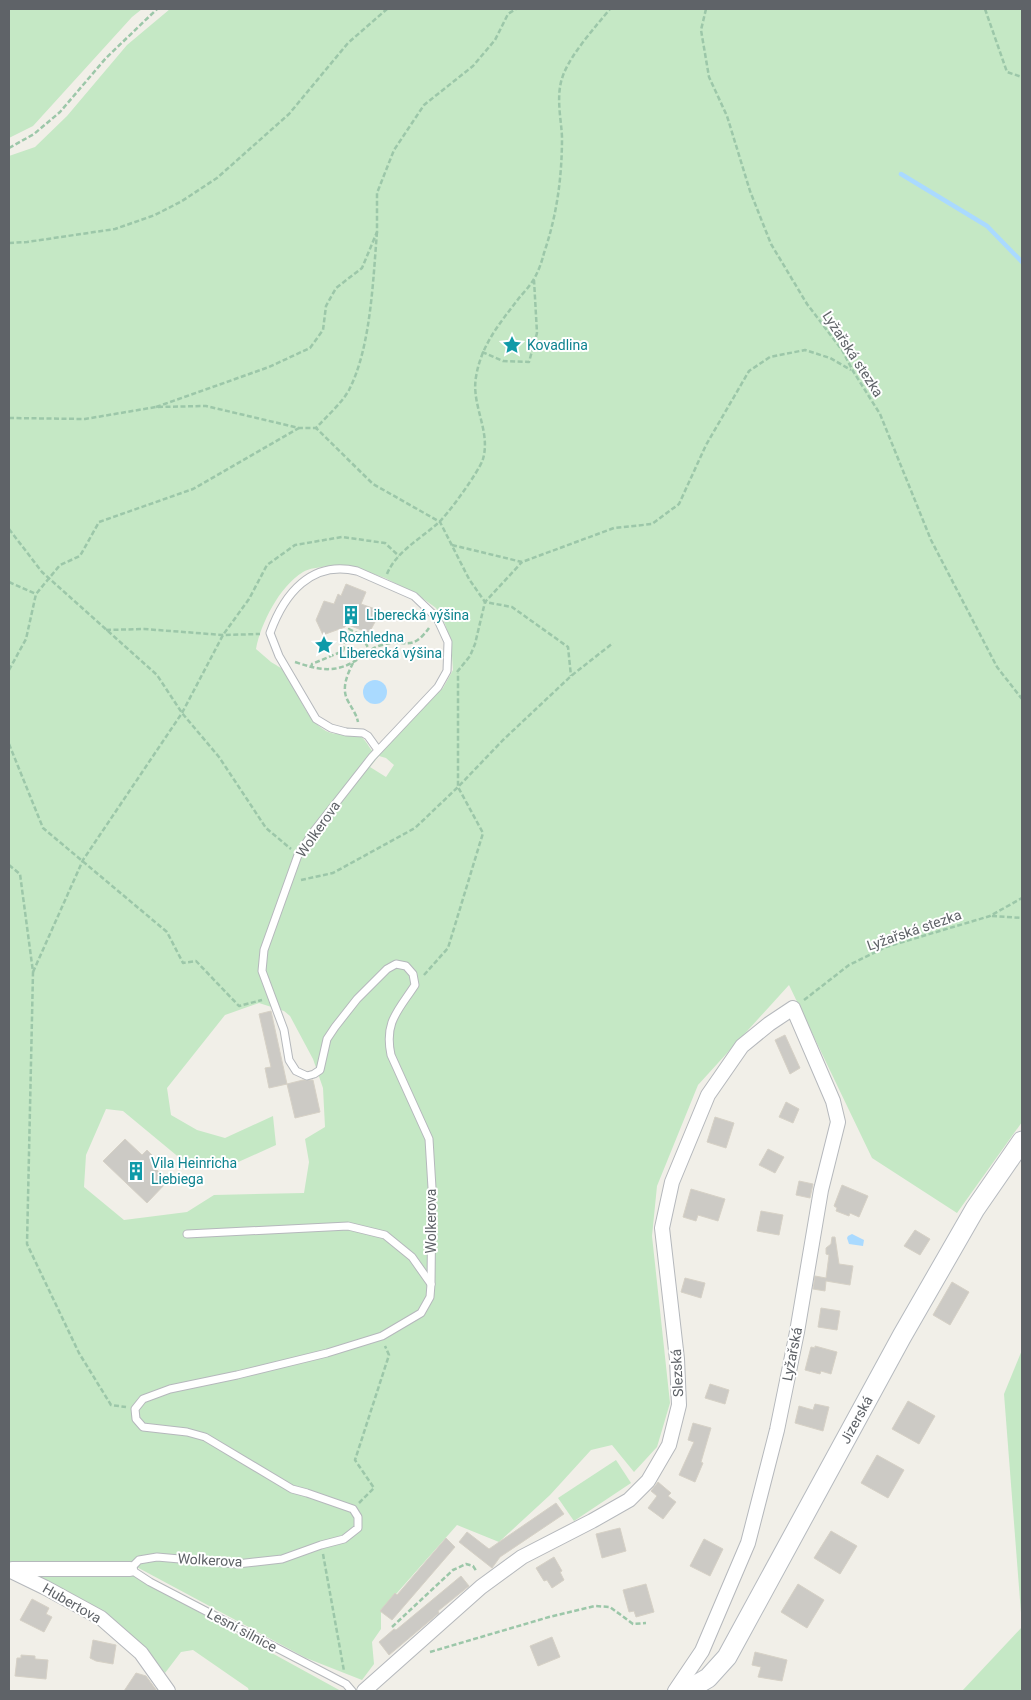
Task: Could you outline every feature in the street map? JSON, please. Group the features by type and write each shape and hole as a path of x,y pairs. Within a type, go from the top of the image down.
{"street":[{"name":"Slezská","path":"364,1691 481,1587 522,1557 629,1500 648,1481 668,1445 678,1405 677,1359 662,1228 672,1182 708,1095 736,1054 742,1046 793,1008"},
{"name":"Lyžařská","path":"675,1691 702,1651 748,1543 777,1430 797,1332 821,1190 838,1122 832,1101 793,1008"},
{"name":"Jizerská","path":"691,1690 708,1678 727,1657 898,1344 970,1218 1022,1141"},
{"name":"Wolkerova","path":"9,1569 130,1569"},
{"name":"Hubertova","path":"9,1569 101,1618 141,1653 168,1691"}],"lane":[{"name":"Wolkerova","path":"135,1409 143,1399 170,1389 327,1354 382,1336 422,1313 430,1297 432,1188 429,1139 391,1055 389,1044 389,1029 393,1018 415,985 413,974 406,966 396,964 387,969 357,999 335,1027 327,1039 320,1070 307,1076 296,1071 290,1060 284,1030 262,971 264,950 298,855 314,831 378,750 438,687 447,671 448,642 437,618 414,596 385,579 347,569 329,570 303,581 282,604 270,633 279,656 316,719 331,728 346,732 363,733"},
{"path":"363,733 368,736 378,750"},
{"path":"186,1234 348,1226 385,1235 412,1257 431,1284"},
{"path":"135,1409 136,1419 144,1427 187,1432 205,1437 292,1489 353,1509"},
{"name":"Wolkerova","path":"130,1569 139,1560 157,1557 237,1564 282,1559 344,1539 358,1528 358,1517 353,1509"},
{"name":"Lesní silnice","path":"130,1569 150,1582 346,1684 352,1691"}],"path":[{"path":"9,148 34,134 60,112 106,58 157,9"},
{"path":"9,243 36,241 115,229 155,215 182,201 217,178 289,114 348,44 387,9"},
{"path":"316,428 348,392 360,363 367,326 377,232 377,193 394,150 424,105 473,66 495,40 508,14 516,9"},
{"path":"385,579 391,565 398,556 440,522 483,460 486,439 476,398 475,378 482,352 491,335 534,278 546,245 560,189 562,136 558,103 563,74 610,9"},
{"name":"Lyžařská stezka","path":"706,9 701,30 710,77 727,116 750,190 771,244 807,304 842,350 880,414 931,540 997,667 1022,699"},
{"path":"984,9 1006,72 1022,77"},
{"path":"156,407 269,367 310,348 323,330 326,306 336,288 362,268 377,232"},
{"path":"482,352 503,361 529,362 537,332 534,278"},
{"path":"415,985 448,948 483,833 458,787 458,671 470,656 475,644 485,602 522,562 614,528 652,524 679,504 706,445 749,371 770,357 805,350 830,358 853,371"},
{"path":"9,418 85,419 156,407 206,406 299,428 316,428 373,484 440,522 469,579 485,602 512,608 568,647 571,676"},
{"path":"9,670 26,640 36,594 60,565 80,556 99,522 193,489 299,428"},
{"path":"9,529 49,579 157,675 182,713 219,757 266,828 298,855"},
{"path":"33,972 83,860 182,713 222,635 249,600 267,565 295,544 342,537 385,543 398,556"},
{"path":"452,545 522,562"},
{"path":"9,582 36,594"},
{"path":"279,656 311,668 325,670 340,668 354,662 377,646 390,642 413,644 421,639 437,618"},
{"path":"106,630 144,629 222,635 254,635"},
{"path":"311,668 312,664 343,651 349,630 361,635 370,651"},
{"path":"287,882 333,873 415,828 503,740 571,676 613,644"},
{"path":"354,662 347,675 344,689 347,700 356,713 363,733"},
{"path":"9,744 43,828 167,932 183,963 196,961 239,1006 273,998"},
{"path":"9,865 20,874 33,972 27,1244 79,1353 111,1405 135,1409"},
{"name":"Lyžařská stezka","path":"793,1008 849,965 886,947 990,916 1022,898"},
{"path":"990,916 1022,918"},
{"path":"353,1509 374,1488 356,1460 389,1355 382,1336"},
{"path":"321,1545 346,1684"},
{"path":"392,1627 453,1570 466,1564 473,1566 480,1576 481,1587"},
{"path":"424,1654 549,1617 596,1606 610,1607 633,1624 646,1623"}],"green space":[{"path":"9,9 142,9 132,17 33,126 9,138"},
{"path":"170,9 1022,9 1022,1122 957,1213 872,1158 789,985 698,1085 657,1186 652,1236 670,1403 657,1447 634,1472 612,1445 591,1450 550,1495 499,1542 457,1525 381,1611 381,1629 372,1642 374,1664 362,1680 306,1658 133,1565 9,1564 9,156 35,147 67,116 127,45","holes":["326,566 350,566 385,578 418,595 436,608 445,624 451,642 453,670 443,688 413,717 378,756 360,736 330,733 318,725 312,719 284,671 256,649 262,628 272,606 286,587 305,571","379,756 386,758 394,765 386,777 370,767","259,1003 284,1011 290,1016 313,1059 323,1088 325,1127 305,1139 309,1162 304,1193 214,1195 187,1212 124,1220 84,1187 86,1155 106,1109 123,1111 193,1169 236,1163 276,1145 273,1116 225,1138 197,1130 171,1115 167,1088 225,1015"]},
{"path":"1022,1350 1022,1626 1004,1394"},
{"path":"616,1460 631,1483 574,1521 558,1498"},
{"path":"29,1574 129,1574 150,1582 217,1623 341,1691 249,1691 248,1688 193,1650 181,1652 165,1673 146,1649"},
{"path":"1022,1627 1022,1691 962,1691"}],"water":[{"path":"375,680 384,683 387,692 384,701 375,704 366,701 363,692 366,683"},
{"path":"852,1234 864,1240 863,1246 849,1244 847,1238"}],"building":[{"name":"Liberecká výšina","path":"346,584 366,592 361,604 381,611 369,633 346,624 345,627 323,635 316,620 324,601 334,604 338,594 341,596"},
{"path":"271,1011 287,1084 269,1088 265,1068 271,1067 259,1014"},
{"path":"785,1035 800,1068 790,1074 775,1040"},
{"path":"303,1080 313,1080 320,1112 295,1118 287,1084"},
{"path":"786,1102 799,1109 793,1123 779,1117"},
{"path":"715,1117 734,1123 726,1148 707,1142"},
{"name":"Vila Heinricha Liebiega","path":"125,1139 142,1155 147,1150 156,1159 151,1164 168,1181 147,1203 103,1161"},
{"path":"768,1149 784,1157 775,1173 759,1165"},
{"path":"799,1181 813,1184 810,1198 796,1195"},
{"path":"842,1185 868,1196 859,1217 850,1213 849,1216 836,1211 837,1208 834,1206"},
{"path":"691,1189 725,1199 718,1221 698,1215 696,1221 683,1217"},
{"path":"761,1211 783,1215 779,1235 757,1231"},
{"path":"915,1230 930,1239 920,1255 904,1246"},
{"path":"832,1237 835,1237 839,1264 853,1266 850,1285 826,1281 825,1291 813,1289 815,1276 826,1278 829,1255 826,1254 826,1248 831,1244"},
{"path":"685,1278 705,1283 701,1298 681,1292"},
{"path":"952,1282 969,1292 950,1325 933,1315"},
{"path":"821,1308 840,1311 837,1330 818,1327"},
{"path":"815,1346 837,1352 831,1374 821,1371 820,1374 805,1370 811,1347 815,1348"},
{"path":"710,1384 729,1390 725,1404 705,1398"},
{"path":"908,1401 935,1416 919,1444 892,1429"},
{"path":"815,1404 829,1407 823,1431 795,1423 799,1406 813,1410"},
{"path":"693,1423 711,1428 701,1462 703,1463 695,1482 679,1475 694,1442 688,1440"},
{"path":"877,1455 904,1470 888,1498 861,1483"},
{"path":"658,1482 671,1493 668,1496 676,1502 663,1519 648,1508 657,1496 651,1491"},
{"path":"556,1503 564,1514 500,1557 492,1568 459,1542 467,1532 489,1549"},
{"path":"620,1528 626,1551 602,1558 596,1534"},
{"path":"831,1531 857,1546 840,1574 814,1558"},
{"path":"446,1538 455,1547 392,1620 380,1611 395,1593 397,1595"},
{"path":"704,1539 723,1549 710,1576 690,1566"},
{"path":"554,1557 562,1571 560,1572 564,1580 552,1588 547,1580 544,1581 536,1568"},
{"path":"461,1576 469,1586 389,1655 379,1642"},
{"path":"646,1584 654,1612 636,1617 634,1611 629,1612 623,1590"},
{"path":"798,1584 824,1600 807,1628 781,1612"},
{"path":"32,1599 49,1608 46,1614 52,1617 44,1632 20,1620"},
{"path":"552,1637 560,1657 538,1666 530,1646"},
{"path":"93,1640 116,1645 113,1664 90,1658"},
{"path":"755,1652 787,1660 782,1681 758,1677 761,1667 752,1665"},
{"path":"21,1655 35,1656 35,1659 48,1660 46,1679 15,1676 17,1658 21,1658"},
{"path":"136,1673 146,1676 157,1691 124,1691"}],"waterway":[{"path":"901,174 987,226 1022,262"}],"place":[{"name":"Kovadlina","path":"512,345"},
{"name":"Liberecká výšina","path":"351,615"},
{"name":"Rozhledna Liberecká výšina","path":"324,645"},
{"name":"Vila Heinricha Liebiega","path":"136,1171"}]}
